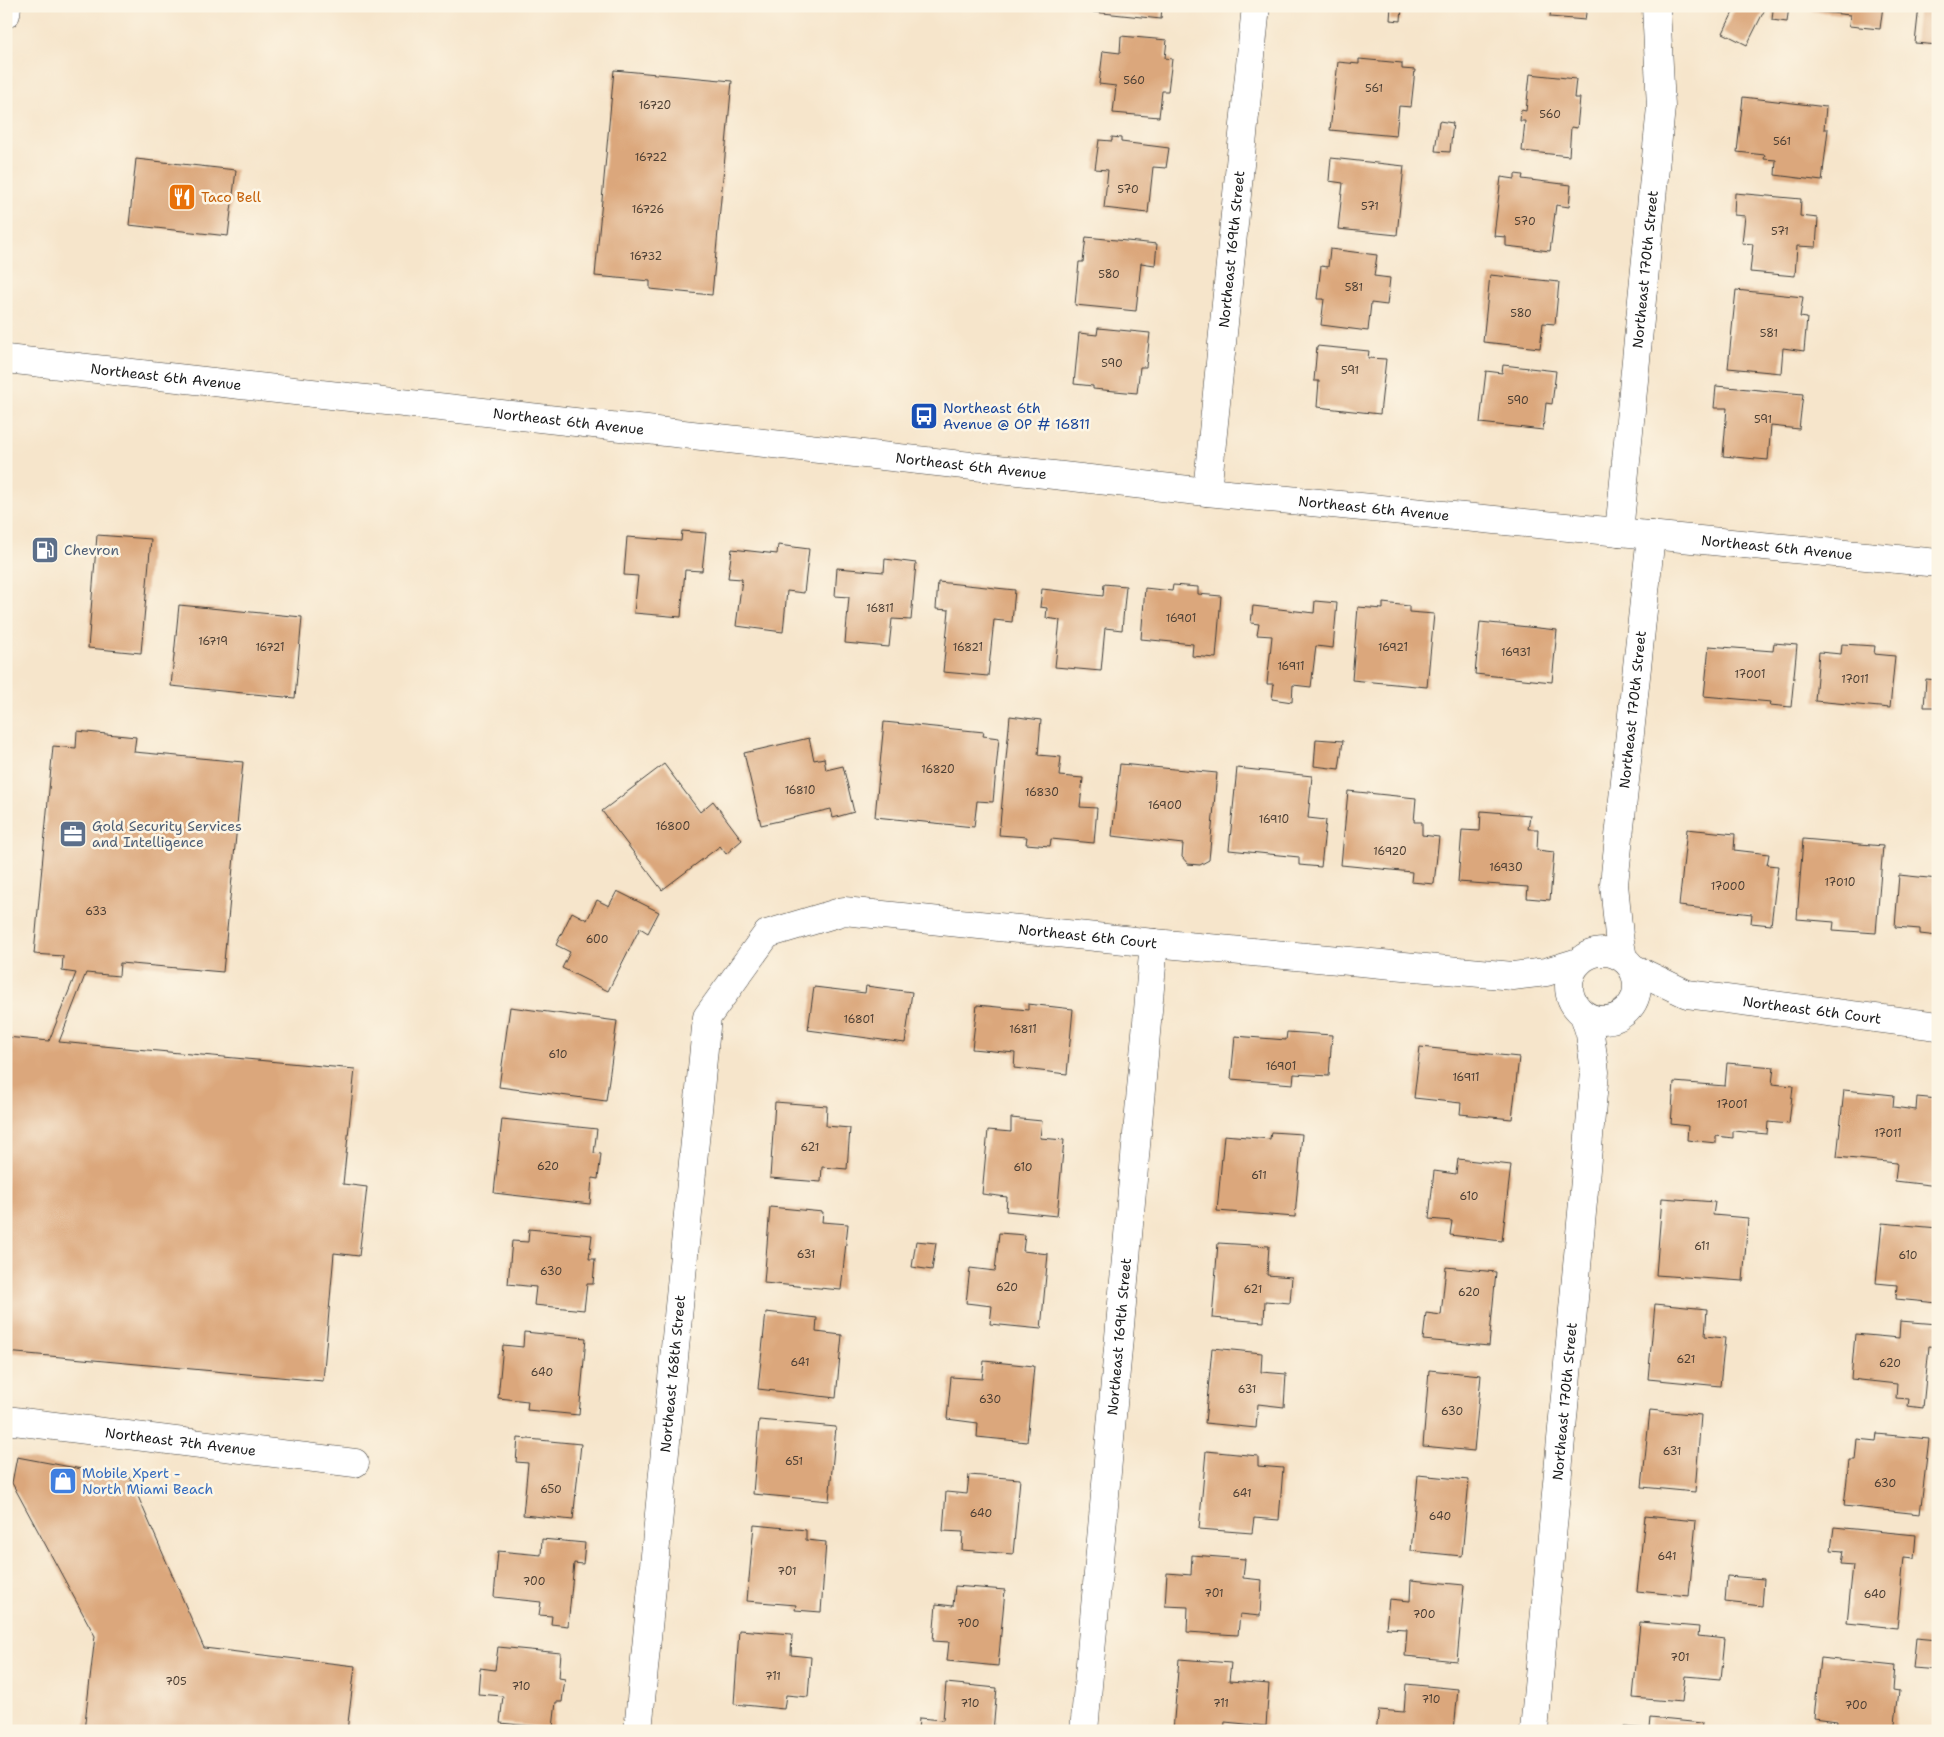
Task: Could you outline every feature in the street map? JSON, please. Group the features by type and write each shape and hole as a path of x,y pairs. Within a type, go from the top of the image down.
{"street":[{"path":"6,14 7,6"},
{"name":"Northeast 169th Street","path":"1207,492 1256,6"},
{"name":"Northeast 170th Street","path":"1619,532 1661,107 1656,6"},
{"name":"Northeast 6th Avenue","path":"6,360 1207,492 1938,563"},
{"name":"Northeast 170th Street","path":"1628,963 1618,936 1614,884 1650,535"},
{"name":"Northeast 170th Street","path":"1584,958 1600,931 1614,884"},
{"name":"Northeast 6th Court","path":"707,1016 767,934 844,911 1154,943 1513,976 1546,972 1584,958"},
{"name":"Northeast 169th Street","path":"1084,1731 1154,943"},
{"path":"1607,952 1628,963 1638,988 1636,999 1624,1013 1600,1021 1578,1009 1569,992 1569,980 1573,971 1584,958 1607,952"},
{"name":"Northeast 6th Court","path":"1628,963 1687,994"},
{"name":"Northeast 6th Court","path":"1513,976 1544,986 1578,1009"},
{"name":"Northeast 6th Court","path":"1624,1013 1658,999 1687,994 1938,1026"},
{"name":"Northeast 170th Street","path":"1534,1731 1595,1072 1590,1034 1578,1009"},
{"name":"Northeast 170th Street","path":"1595,1072 1624,1013"},
{"name":"Northeast 168th Street","path":"638,1731 707,1016"},
{"name":"Northeast 7th Avenue","path":"6,1420 355,1463"}],"building":[{"path":"1094,6 1162,6 1161,19 1093,12"},
{"path":"1391,6 1402,6 1401,21 1390,20"},
{"path":"1551,6 1587,6 1585,20 1550,17"},
{"path":"1736,6 1789,6 1787,22 1772,20 1773,10 1765,9 1747,45 1723,33"},
{"path":"1812,6 1883,6 1880,29 1849,26 1850,15 1812,11"},
{"path":"1919,6 1938,6 1938,45 1915,43"},
{"path":"1121,36 1167,40 1165,58 1172,59 1168,91 1162,91 1159,117 1113,113 1116,86 1099,84 1103,51 1120,53"},
{"path":"1359,59 1402,63 1402,69 1415,70 1411,107 1399,106 1396,136 1330,130 1338,62 1359,64"},
{"path":"614,70 732,81 712,295 650,289 650,281 595,276"},
{"path":"1530,74 1576,79 1574,98 1580,98 1577,128 1571,127 1569,156 1522,151 1525,121 1520,121 1521,110 1526,111"},
{"path":"1743,97 1826,107 1824,129 1828,129 1822,181 1775,175 1776,160 1764,159 1765,155 1737,152"},
{"path":"1439,121 1453,123 1450,152 1435,151"},
{"path":"1112,137 1121,138 1121,142 1169,148 1166,168 1153,167 1148,213 1104,208 1108,170 1095,169 1099,140 1112,141"},
{"path":"1331,158 1404,166 1397,235 1338,229 1343,183 1329,181"},
{"name":"Taco Bell","path":"136,159 236,170 228,236 129,225"},
{"path":"1515,174 1523,175 1522,179 1571,185 1569,207 1556,205 1550,251 1506,246 1506,237 1494,236 1501,177 1515,179"},
{"path":"1735,193 1801,199 1800,216 1818,218 1816,247 1797,246 1795,276 1750,272 1753,244 1742,243 1745,216 1734,215"},
{"path":"1086,237 1157,244 1155,265 1141,263 1136,311 1075,305 1079,262 1083,262"},
{"path":"1330,249 1377,255 1374,276 1390,278 1387,305 1371,303 1368,331 1321,325 1324,299 1317,299 1321,266 1328,267"},
{"path":"1490,275 1559,282 1555,324 1543,323 1540,348 1483,342"},
{"path":"1736,290 1803,297 1800,317 1807,318 1804,351 1783,348 1781,373 1728,368"},
{"path":"1098,328 1150,333 1146,367 1140,367 1137,393 1093,389 1093,386 1074,384 1079,333 1097,335"},
{"path":"1317,346 1369,351 1368,358 1386,359 1380,414 1317,407 1319,381 1314,381"},
{"path":"1503,365 1556,371 1552,404 1546,403 1543,430 1480,423 1486,371 1502,373"},
{"path":"1716,386 1803,394 1799,429 1771,426 1768,460 1723,456 1727,408 1714,408"},
{"path":"682,531 706,533 702,571 685,570 681,617 634,613 638,576 624,575 627,537 681,541"},
{"path":"97,535 151,539 141,653 88,648"},
{"path":"778,545 809,549 804,593 787,591 783,632 736,626 742,579 728,578 732,549 777,554"},
{"path":"885,559 916,563 911,620 892,619 889,647 845,643 849,597 835,596 837,568 884,572"},
{"path":"938,582 1015,590 1012,622 994,620 988,676 943,672 949,610 936,609"},
{"path":"1104,584 1126,586 1122,630 1105,628 1101,671 1055,667 1060,620 1046,618 1047,608 1040,607 1042,589 1103,596"},
{"path":"1173,585 1198,587 1198,594 1221,596 1216,658 1192,656 1193,644 1141,639 1145,588 1172,591"},
{"path":"1315,601 1337,603 1333,648 1316,646 1311,687 1293,685 1292,702 1272,699 1274,684 1267,684 1272,636 1257,635 1259,624 1251,623 1253,606 1314,613"},
{"path":"1383,603 1409,606 1409,612 1434,614 1427,687 1352,680 1358,607 1383,609"},
{"path":"179,605 302,617 295,698 171,686"},
{"path":"1480,622 1557,630 1552,682 1475,674"},
{"path":"1774,643 1797,645 1791,707 1770,705 1771,702 1704,696 1709,646 1773,651"},
{"path":"1842,644 1875,646 1874,654 1895,656 1890,708 1815,701 1819,652 1841,654"},
{"path":"1926,679 1938,680 1938,707 1924,707"},
{"path":"1936,713 1938,714 1938,756 1934,755"},
{"path":"1010,716 1041,720 1038,755 1061,757 1059,776 1083,778 1080,807 1097,808 1094,843 1051,839 1050,846 1026,844 1027,837 999,835"},
{"path":"884,722 984,732 983,736 999,738 993,802 977,801 974,827 875,817"},
{"path":"77,731 136,737 134,752 243,762 223,972 120,963 119,976 86,973 59,1042 355,1069 343,1184 367,1187 359,1256 334,1253 323,1381 6,1352 6,1037 49,1041 76,973 62,971 63,956 34,954 53,746 76,748"},
{"path":"809,738 814,760 824,758 826,770 843,766 854,812 833,818 831,809 761,825 744,753"},
{"path":"1316,739 1343,741 1339,769 1314,766"},
{"path":"664,764 700,812 713,801 742,840 726,854 720,846 662,890 602,811"},
{"path":"1120,764 1217,773 1209,860 1200,865 1188,864 1182,857 1183,844 1112,836"},
{"path":"1237,768 1312,776 1308,818 1326,820 1321,867 1299,865 1299,857 1229,850"},
{"path":"1348,791 1416,798 1414,822 1422,822 1422,835 1439,837 1434,884 1411,882 1412,872 1341,865"},
{"path":"1481,811 1530,815 1528,829 1538,829 1537,850 1554,852 1550,900 1527,898 1528,887 1458,882 1462,830 1480,831"},
{"path":"1687,829 1735,834 1734,850 1769,854 1767,865 1778,866 1771,925 1751,923 1752,914 1679,906"},
{"path":"1803,839 1883,846 1876,933 1833,930 1834,922 1797,919"},
{"path":"1899,875 1938,879 1938,936 1920,934 1920,929 1895,927"},
{"path":"617,891 659,912 648,933 640,928 608,991 562,968 570,952 556,945 572,912 587,920 597,900 609,906"},
{"path":"866,986 912,992 905,1043 808,1030 814,987 865,993"},
{"path":"1028,1004 1073,1009 1067,1074 1014,1068 1015,1053 972,1049 977,1005 1028,1010"},
{"path":"510,1007 617,1021 606,1101 499,1087"},
{"path":"1287,1032 1332,1035 1329,1076 1294,1074 1293,1084 1231,1079 1235,1036 1286,1040"},
{"path":"1420,1047 1519,1057 1512,1119 1460,1114 1461,1103 1414,1098"},
{"path":"1727,1063 1774,1067 1772,1084 1793,1086 1789,1124 1768,1122 1767,1134 1733,1131 1733,1138 1716,1136 1716,1143 1687,1140 1688,1126 1671,1124 1674,1082 1725,1086"},
{"path":"1844,1090 1894,1095 1893,1107 1916,1110 1917,1097 1938,1099 1938,1186 1895,1181 1897,1163 1837,1157"},
{"path":"775,1102 827,1106 826,1126 850,1128 847,1169 822,1167 821,1182 770,1178"},
{"path":"1011,1118 1042,1121 1040,1138 1064,1140 1057,1216 1006,1211 1007,1197 982,1194 988,1130 1011,1132"},
{"path":"502,1119 597,1129 594,1153 601,1154 598,1179 592,1178 590,1204 494,1193"},
{"path":"1271,1132 1302,1134 1295,1217 1217,1211 1224,1135 1270,1139"},
{"path":"1458,1159 1511,1165 1502,1241 1450,1235 1452,1221 1429,1219 1434,1171 1456,1174"},
{"path":"1662,1198 1715,1202 1713,1215 1748,1218 1743,1281 1656,1275"},
{"path":"770,1207 823,1212 822,1222 848,1224 841,1290 764,1283"},
{"path":"1882,1223 1938,1228 1938,1303 1896,1299 1897,1285 1876,1283"},
{"path":"529,1229 592,1235 589,1259 595,1259 593,1284 587,1284 584,1310 534,1305 536,1287 508,1284 512,1241 528,1242"},
{"path":"999,1233 1025,1235 1023,1251 1048,1254 1041,1329 990,1324 992,1306 966,1303 970,1268 995,1271"},
{"path":"916,1241 936,1243 932,1270 912,1267"},
{"path":"1218,1243 1269,1246 1267,1275 1292,1277 1290,1303 1265,1301 1264,1322 1212,1318"},
{"path":"1446,1267 1496,1272 1489,1346 1423,1340 1426,1313 1441,1315"},
{"path":"1655,1304 1707,1309 1705,1336 1725,1338 1720,1386 1648,1379"},
{"path":"766,1312 817,1318 816,1332 842,1335 836,1398 758,1389"},
{"path":"1900,1321 1938,1324 1938,1347 1929,1346 1923,1408 1908,1406 1909,1399 1896,1398 1897,1384 1851,1379 1855,1334 1899,1338"},
{"path":"524,1332 586,1338 579,1415 527,1410 528,1401 498,1398 503,1345 523,1347"},
{"path":"1212,1348 1262,1353 1261,1372 1286,1374 1284,1407 1258,1404 1256,1428 1205,1423"},
{"path":"984,1361 1034,1366 1027,1442 977,1437 978,1423 947,1419 951,1377 982,1379"},
{"path":"1429,1370 1481,1375 1474,1451 1423,1446"},
{"path":"1650,1410 1701,1415 1695,1492 1642,1487"},
{"path":"759,1420 836,1427 829,1501 753,1494"},
{"path":"1877,1434 1929,1439 1920,1514 1844,1506 1849,1460 1855,1460 1857,1439 1876,1441"},
{"path":"518,1438 581,1444 573,1520 523,1515 528,1463 516,1462"},
{"path":"1206,1451 1258,1456 1258,1466 1283,1468 1279,1520 1254,1518 1252,1533 1199,1529"},
{"path":"17,1457 130,1478 204,1648 355,1666 347,1731 84,1731 95,1636 12,1483"},
{"path":"969,1475 1020,1479 1013,1554 962,1550 963,1532 943,1531 946,1492 967,1494"},
{"path":"1418,1475 1469,1480 1462,1556 1411,1551"},
{"path":"1645,1516 1696,1521 1689,1596 1637,1591"},
{"path":"754,1525 806,1530 806,1540 826,1542 821,1612 795,1610 796,1605 747,1601"},
{"path":"1834,1527 1916,1535 1914,1558 1904,1557 1897,1628 1847,1623 1853,1565 1841,1564 1843,1551 1831,1550"},
{"path":"542,1539 585,1543 583,1564 574,1563 568,1626 551,1624 552,1616 539,1615 541,1602 494,1597 498,1551 541,1555"},
{"path":"1192,1555 1245,1559 1243,1578 1262,1580 1260,1616 1240,1614 1238,1635 1187,1632 1188,1607 1165,1606 1167,1573 1191,1575"},
{"path":"1727,1576 1764,1579 1762,1606 1725,1602"},
{"path":"1411,1580 1464,1585 1457,1661 1405,1656 1407,1629 1386,1628 1389,1599 1410,1601"},
{"path":"955,1586 1005,1590 998,1666 947,1661 949,1642 933,1641 936,1604 953,1606"},
{"path":"1640,1622 1699,1627 1698,1636 1725,1639 1721,1679 1685,1676 1682,1702 1633,1698"},
{"path":"739,1630 792,1634 791,1655 811,1657 808,1697 786,1695 784,1709 734,1704"},
{"path":"1916,1638 1938,1640 1938,1670 1913,1668"},
{"path":"498,1647 561,1653 559,1678 565,1679 562,1702 556,1702 553,1728 500,1723 503,1696 478,1694 480,1668 495,1670"},
{"path":"1820,1658 1895,1666 1893,1690 1899,1691 1894,1731 1836,1731 1837,1721 1814,1718"},
{"path":"1179,1659 1231,1663 1229,1681 1269,1684 1266,1726 1225,1722 1224,1731 1173,1731"},
{"path":"946,1683 997,1688 993,1731 918,1731 919,1718 943,1720"},
{"path":"1406,1684 1458,1689 1454,1731 1376,1731 1379,1710 1404,1712"},
{"path":"1650,1718 1702,1723 1701,1731 1623,1731 1624,1727 1649,1729"}],"place":[{"name":"Taco Bell","path":"182,197"},
{"name":"Northeast 6th Avenue @ OP # 16811","path":"924,416"},
{"name":"Chevron","path":"45,550"},
{"name":"Gold Security Services and Intelligence","path":"73,834"},
{"name":"Mobile Xpert - North Miami Beach","path":"63,1481"}]}
